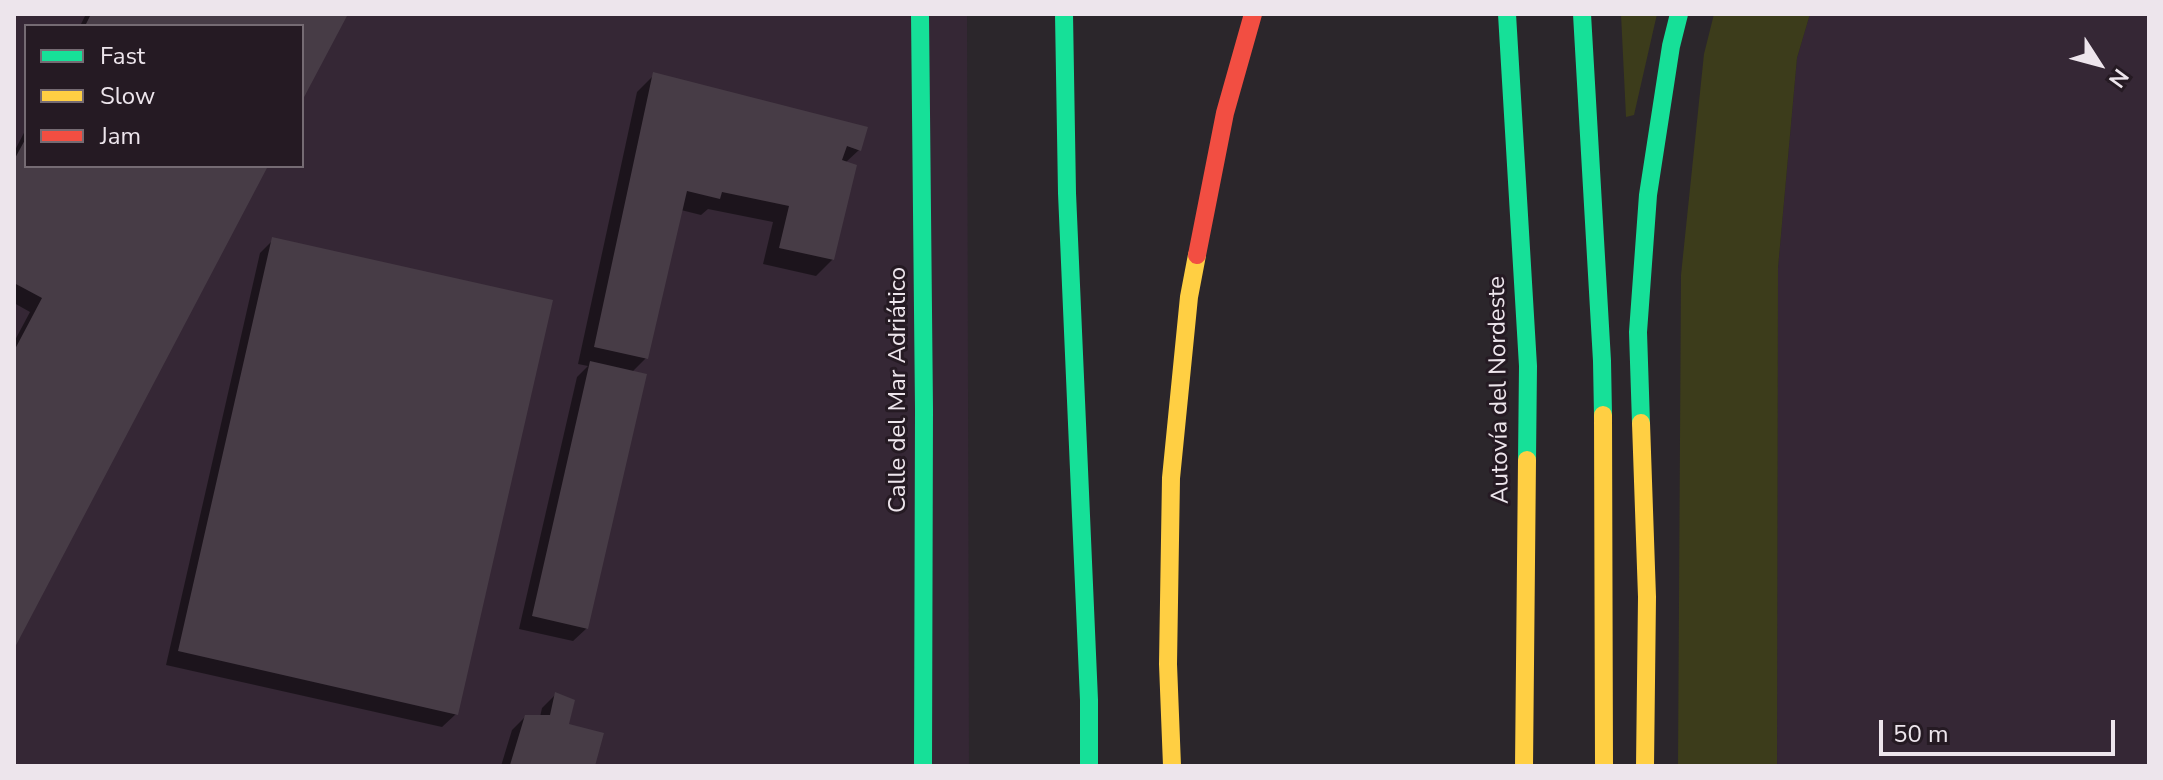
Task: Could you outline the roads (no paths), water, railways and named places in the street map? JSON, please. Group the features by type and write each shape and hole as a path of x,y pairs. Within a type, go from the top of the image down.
{"main road":[{"name":"Calle del Mar Adriático","path":"920,14 924,393 923,766"},
{"path":"1064,14 1067,193 1089,684 1089,766"},
{"path":"1172,766 1168,664 1171,478 1189,297 1225,113 1253,14"},
{"name":"Autovía del Nordeste","path":"1507,14 1528,366 1524,766"},
{"path":"1582,14 1602,361 1604,766"},
{"path":"1645,766 1647,597 1638,332 1648,195 1671,46 1679,14"},
{"path":"1067,193 1084,59"}]}
